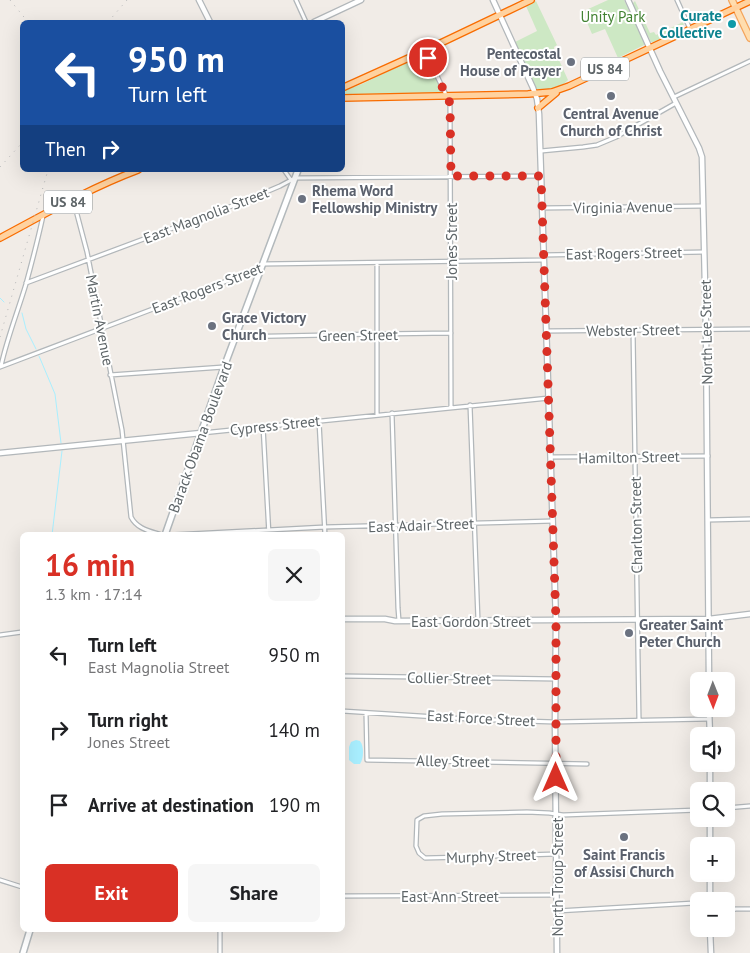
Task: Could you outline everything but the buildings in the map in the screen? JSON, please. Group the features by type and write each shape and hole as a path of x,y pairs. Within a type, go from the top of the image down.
{"highway":[{"path":"345,87 531,0"},
{"name":"US 84","path":"345,98 535,94 552,92 560,90 750,1"},
{"path":"538,108 560,90"},
{"name":"US 84","path":"0,238 104,184 133,172"}],"main road":[{"path":"732,0 750,38"},
{"name":"Barack Obama Boulevard","path":"164,532 297,172"},
{"path":"23,953 29,932"}],"street":[{"path":"200,0 209,20"},
{"path":"296,0 305,20"},
{"path":"318,20 361,0"},
{"name":"North Troup Street","path":"493,0 535,94 538,108 541,151 556,621 557,953"},
{"name":"North Lee Street","path":"628,0 673,98 701,153 708,456 709,672"},
{"path":"676,0 690,29"},
{"name":"Jones Street","path":"424,51 450,103 451,407"},
{"path":"673,98 750,61"},
{"path":"541,151 597,144 616,137 676,103"},
{"path":"286,172 293,179"},
{"name":"East Magnolia Street","path":"26,283 240,203 293,179 541,176"},
{"name":"Martin Avenue","path":"74,200 88,259 123,440"},
{"name":"Virginia Avenue","path":"543,208 703,206"},
{"path":"0,366 26,283 43,215"},
{"name":"East Rogers Street","path":"544,255 704,252"},
{"name":"East Rogers Street","path":"0,366 242,275 263,264 544,260"},
{"path":"377,263 378,415"},
{"name":"Webster Street","path":"547,331 750,329"},
{"name":"Charlton Street","path":"633,330 639,720"},
{"name":"Green Street","path":"236,337 451,334"},
{"path":"110,375 224,367"},
{"name":"Cypress Street","path":"0,453 549,398"},
{"path":"470,405 478,621"},
{"path":"392,413 394,525 399,621"},
{"path":"319,421 326,532"},
{"path":"263,426 269,532"},
{"path":"123,440 131,517 139,527 154,532"},
{"name":"Hamilton Street","path":"551,458 708,456"},
{"path":"708,520 750,519"},
{"name":"East Adair Street","path":"278,532 325,527 553,521"},
{"name":"East Gordon Street","path":"345,619 399,621 638,620 709,619 750,614"},
{"path":"0,635 20,632"},
{"name":"Collier Street","path":"345,676 556,679"},
{"name":"East Force Street","path":"345,711 556,722 710,719"},
{"name":"Alley Street","path":"366,713 367,760 587,764"},
{"path":"710,719 710,727"},
{"path":"735,807 750,806"},
{"path":"556,814 690,810"},
{"name":"Murphy Street","path":"556,814 527,812 424,816 417,820 416,836 416,846 419,853 425,858 556,854"},
{"path":"0,880 20,886"},
{"name":"East Ann Street","path":"345,896 557,896"},
{"path":"557,911 690,903"},
{"path":"735,909 750,909"},
{"path":"220,932 220,953"},
{"path":"710,937 711,953"}],"green space":[{"name":"Unity Park","path":"608,0 624,0 645,44 618,58 605,29 592,34 586,20 589,18 586,10"},
{"path":"536,1 557,45 554,49 568,80 558,87 539,91 515,42 537,31 526,6"},
{"path":"635,1 650,33 654,32 656,35 683,22 684,26 651,42 633,5"},
{"path":"422,55 425,57 442,91 440,93 345,95 345,90"}],"water":[{"path":"360,741 363,749 360,764 354,764 349,760 349,747 351,742"}],"waterway":[{"path":"0,298 4,302"},
{"path":"22,313 26,329 36,349"},
{"path":"39,356 55,394 61,443"},
{"path":"52,532 62,451"}],"railway":[{"path":"10,0 26,20"},
{"path":"110,20 127,0"},
{"path":"0,167 20,145"},
{"path":"0,337 47,172"}],"place":[{"name":"Curate Collective","path":"732,24"},
{"name":"Pentecostal House of Prayer","path":"571,62"},
{"name":"Central Avenue Church of Christ","path":"611,96"},
{"name":"Rhema Word Fellowship Ministry","path":"302,199"},
{"name":"Grace Victory Church","path":"212,326"},
{"name":"Greater Saint Peter Church","path":"629,633"},
{"name":"Saint Francis of Assisi Church","path":"624,837"}],"route":[{"path":"428,58 450,103 451,176 541,176 556,621 556,778"}]}
